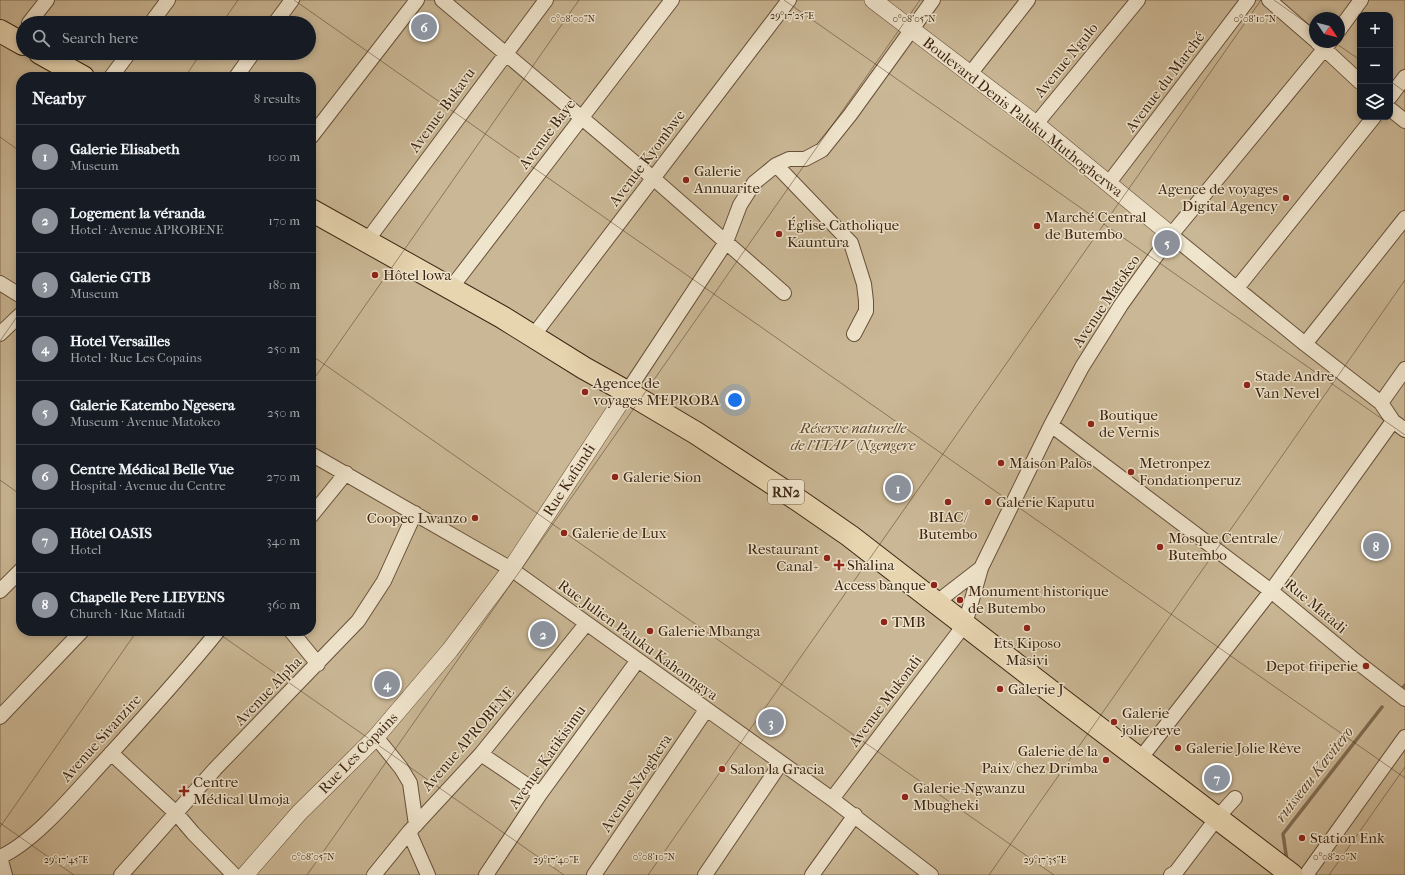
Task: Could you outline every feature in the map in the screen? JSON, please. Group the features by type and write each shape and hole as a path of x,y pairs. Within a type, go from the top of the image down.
{"highway":[{"path":"53,60 74,72"},
{"name":"RN2","path":"316,213 533,336 696,433 798,500 850,536 937,602 1292,875"}],"street":[{"path":"34,16 47,0"},
{"path":"156,16 168,0"},
{"path":"280,16 292,0"},
{"path":"316,131 417,0"},
{"path":"442,0 653,178 784,293"},
{"name":"Avenue Bukavu","path":"366,242 546,0"},
{"name":"Avenue Baye","path":"450,288 672,0"},
{"name":"Avenue Kyombwe","path":"533,336 789,0"},
{"name":"Boulevard Denis Paluku Muthogherwa","path":"873,0 1036,124 1171,235"},
{"path":"627,392 726,242 740,205 754,183 776,165 789,159 805,159 822,150 850,115 933,0"},
{"path":"970,74 1028,0"},
{"name":"Avenue Ngulo","path":"1036,124 1138,0"},
{"name":"Avenue du Marché","path":"1108,184 1248,0"},
{"path":"1269,0 1309,32"},
{"path":"1345,22 1361,0"},
{"name":"Avenue Matokeo","path":"964,624 981,568 1051,425 1082,367 1121,305 1171,235 1318,48"},
{"path":"1327,48 1357,79"},
{"path":"115,72 124,60"},
{"path":"240,72 248,60"},
{"path":"1393,93 1405,77"},
{"path":"1393,111 1405,121"},
{"path":"1237,288 1372,120"},
{"path":"776,165 851,242 864,284 866,301 866,311 854,334"},
{"path":"1305,344 1405,218"},
{"path":"1171,235 1305,344 1381,403 1394,421 1405,430"},
{"path":"0,283 16,293"},
{"path":"0,334 16,319"},
{"path":"1381,403 1405,369"},
{"name":"Rue Kafundi","path":"511,570 627,392"},
{"path":"1140,759 1271,591 1394,421"},
{"name":"Rue Matadi","path":"1051,425 1271,591 1352,658 1405,699"},
{"name":"Rue Julien Paluku Kahonngya","path":"316,457 511,570 855,815 927,874"},
{"path":"316,510 346,473"},
{"name":"Avenue Alpha","path":"121,875 215,769 358,621 384,581 415,513"},
{"path":"937,602 981,568"},
{"name":"Rue Les Copains","path":"245,875 298,813 376,736 450,650 511,570"},
{"path":"0,591 16,575"},
{"name":"Avenue APROBENE","path":"374,875 412,828 482,754 586,624"},
{"name":"Avenue Mukondi","path":"832,799 964,624"},
{"path":"0,717 77,636"},
{"name":"Avenue Sivanzire","path":"0,857 14,851 29,839 74,793 214,636"},
{"path":"295,636 318,664"},
{"name":"Avenue Katikisimu","path":"486,875 540,794 638,660"},
{"name":"Avenue Nzoghera","path":"594,875 706,710"},
{"path":"376,736 401,768 410,783 412,828 428,875"},
{"path":"1306,875 1405,737"},
{"path":"111,753 176,813 193,833 234,875"},
{"path":"482,754 540,794"},
{"path":"705,875 781,763"},
{"path":"1171,875 1176,872 1217,818 1236,798"},
{"path":"812,875 855,815"},
{"path":"0,857 5,875"}],"green space":[{"name":"Réserve naturelle de l'ITAV (Ngengere","path":"0,0 1405,0 1405,875 0,875"}],"waterway":[{"name":"ruisseau Kavitero","path":"1402,689 1405,685"},
{"name":"ruisseau Kavitero","path":"1287,861 1283,834 1382,707"}],"place":[{"name":"Centre Médical Belle Vue","path":"424,27"},
{"name":"Galerie Annuarite","path":"686,180"},
{"name":"Agence de voyages Digital Agency","path":"1286,198"},
{"name":"Marché Central de Butembo","path":"1037,226"},
{"name":"Église Catholique Kauntura","path":"779,234"},
{"name":"Galerie Katembo Ngesera","path":"1167,243"},
{"name":"Hôtel lowa","path":"375,275"},
{"name":"Stade Andre Van Nevel","path":"1247,385"},
{"name":"Agence de voyages MEPROBA","path":"585,392"},
{"name":"Boutique de Vernis","path":"1091,424"},
{"name":"Maison Palos","path":"1001,463"},
{"name":"Metronpez Fondationperuz","path":"1131,472"},
{"name":"Galerie Sion","path":"615,477"},
{"name":"Galerie Elisabeth","path":"898,488"},
{"name":"BIAC/ Butembo","path":"948,502"},
{"name":"Galerie Kaputu","path":"988,502"},
{"name":"Coopec Lwanzo","path":"475,518"},
{"name":"Galerie de Lux","path":"564,533"},
{"name":"Chapelle Pere LIEVENS","path":"1376,546"},
{"name":"Mosque Centrale/ Butembo","path":"1160,547"},
{"name":"Restaurant Canal+","path":"827,558"},
{"name":"Shalina","path":"839,565"},
{"name":"Access banque","path":"934,585"},
{"name":"Monument historique de Butembo","path":"960,600"},
{"name":"TMB","path":"884,622"},
{"name":"Ets Kiposo Masivi","path":"1027,628"},
{"name":"Galerie Mbanga","path":"650,631"},
{"name":"Logement la véranda","path":"543,634"},
{"name":"Depot friperie","path":"1366,666"},
{"name":"Hotel Versailles","path":"387,684"},
{"name":"Galerie J","path":"1000,689"},
{"name":"Galerie GTB","path":"771,722"},
{"name":"Galerie jolie reve","path":"1114,722"},
{"name":"Galerie Jolie Rêve","path":"1178,748"},
{"name":"Galerie de la Paix/ chez Drimba","path":"1106,760"},
{"name":"Salon la Gracia","path":"722,769"},
{"name":"Hôtel OASIS","path":"1217,778"},
{"name":"Centre Médical Umoja","path":"184,791"},
{"name":"Galerie-Ngwanzu Mbugheki","path":"905,797"},
{"name":"Station Enk","path":"1302,838"}]}
